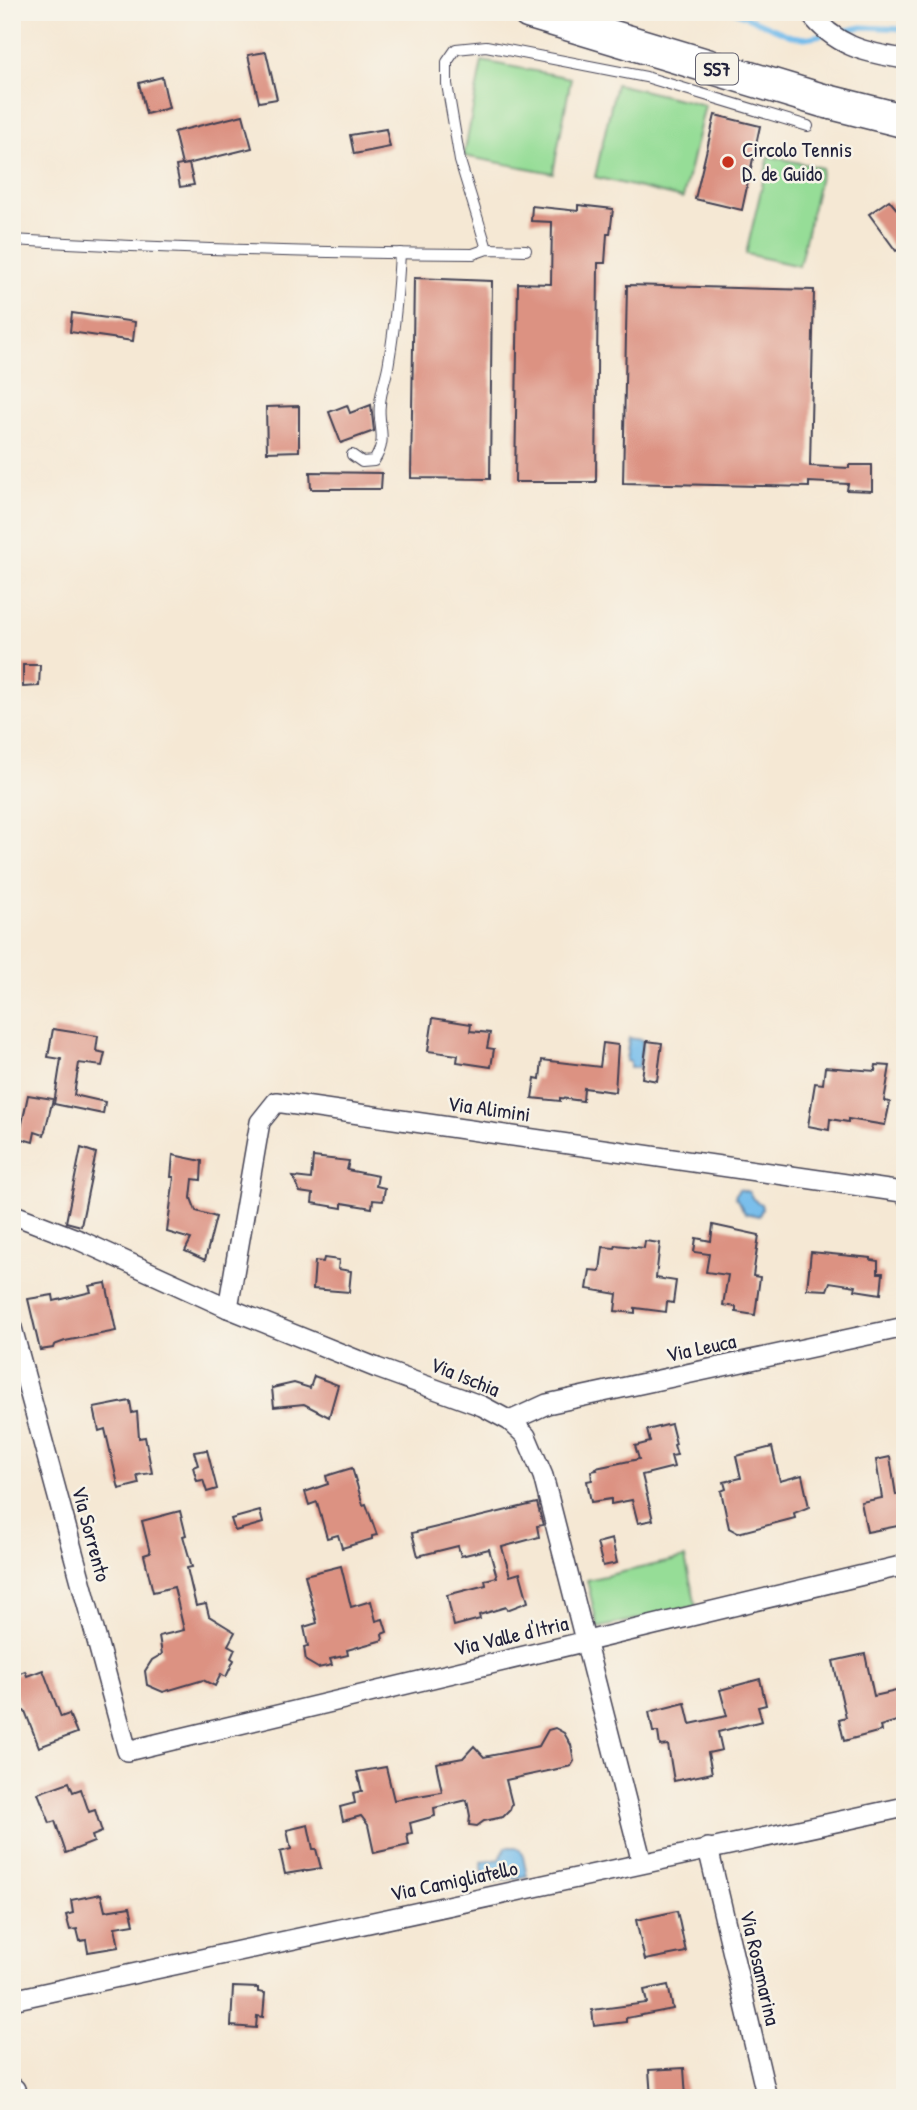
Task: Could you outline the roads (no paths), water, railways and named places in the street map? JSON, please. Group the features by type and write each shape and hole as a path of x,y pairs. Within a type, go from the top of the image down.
{"highway":[{"name":"SS7","path":"529,12 821,100 905,121"},
{"name":"SS7","path":"599,12 818,77 905,98"}],"main road":[{"path":"12,2091 14,2098"}],"street":[{"path":"810,14 845,45 872,54 905,59"},
{"name":"Via Alimini","path":"228,1308 260,1122 276,1102 902,1192 905,1196"},
{"name":"Via Ischia","path":"12,1213 79,1240 228,1308 377,1368 482,1406 510,1421 526,1436 543,1476 642,1863"},
{"name":"Via Leuca","path":"510,1421 547,1404 905,1327"},
{"name":"Via Sorrento","path":"12,1328 127,1751"},
{"name":"Via Valle d'Itria","path":"127,1751 905,1565"},
{"name":"Via Camigliatello","path":"12,2000 905,1807"},
{"name":"Via Rosamarina","path":"708,1848 767,2098"}],"lane":[{"path":"487,249 460,161 447,84 446,62 456,49 486,46 646,77 808,126"},
{"path":"12,240 158,248 400,253 473,254 487,249 526,250"},
{"path":"352,454 362,462 374,461 381,450 383,430 379,406 389,364 398,296 400,253"}],"water":[{"path":"629,1038 643,1040 639,1068 630,1067 630,1062 626,1061"},
{"path":"739,1189 749,1192 753,1199 761,1204 759,1216 745,1213 735,1196"},
{"path":"506,1847 516,1847 522,1852 527,1876 485,1883 481,1862 500,1859"}],"waterway":[{"path":"735,12 791,36 805,38 822,35"},
{"path":"838,32 862,27 905,29"}],"place":[{"name":"Circolo Tennis D. de Guido","path":"728,162"}]}
